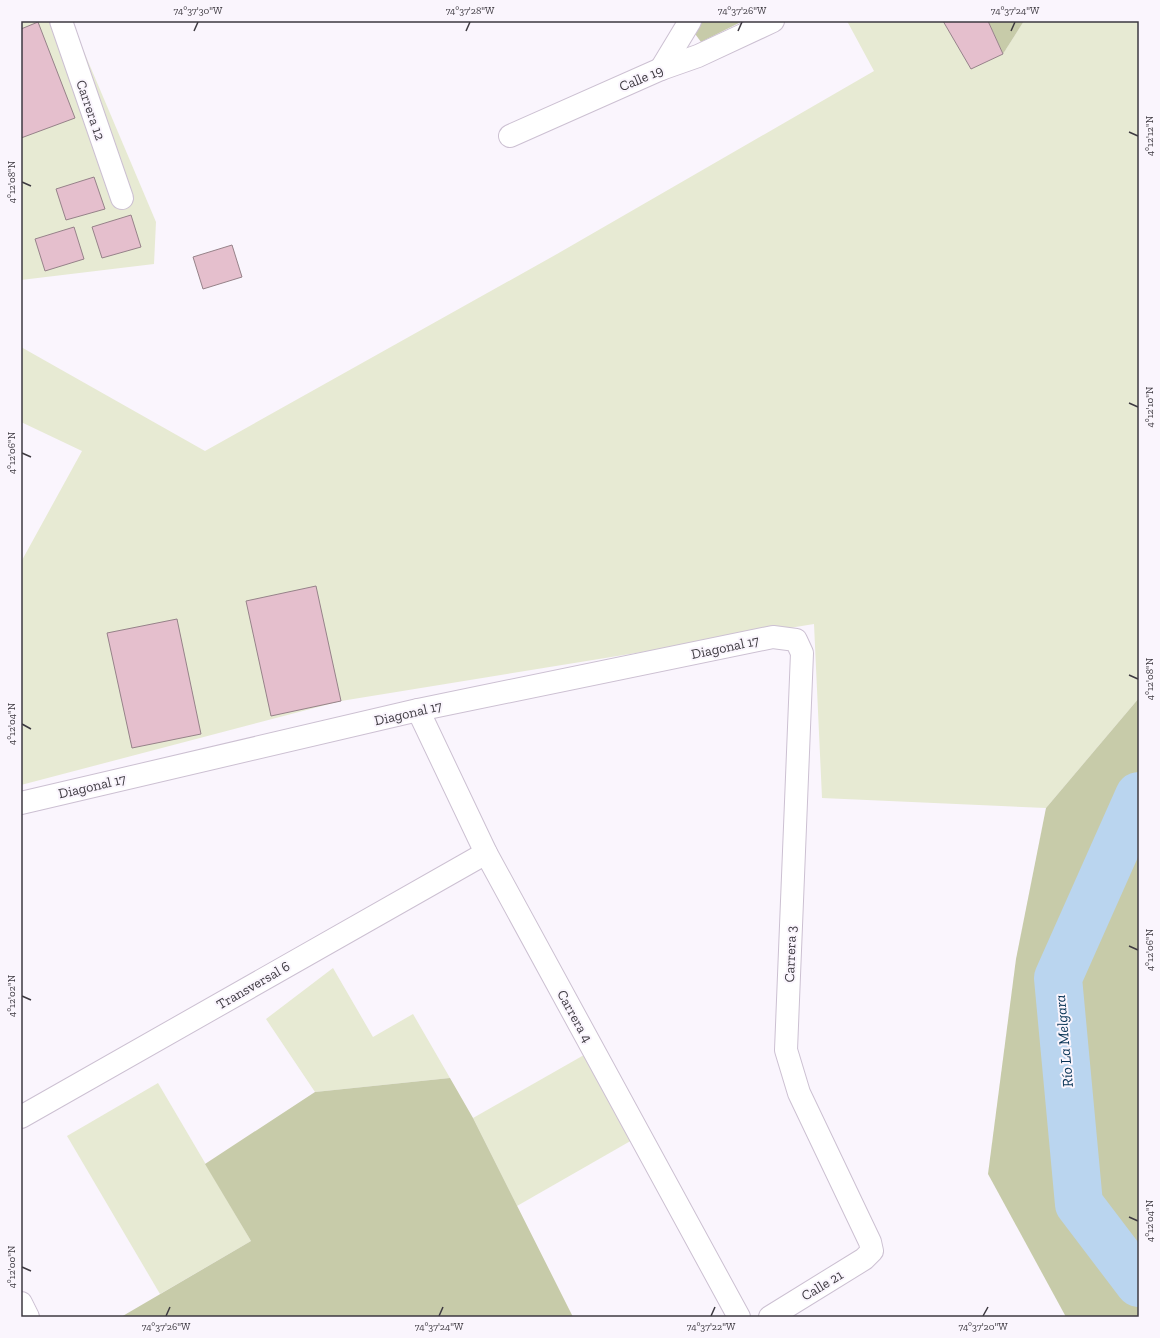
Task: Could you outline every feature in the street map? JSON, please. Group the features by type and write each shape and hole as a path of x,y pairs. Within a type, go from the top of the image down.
{"street":[{"name":"Carrera 12","path":"61,21 122,198"},
{"path":"660,69 690,21"},
{"name":"Calle 19","path":"510,136 660,69 698,56 773,21"},
{"name":"Diagonal 17","path":"21,802 418,710 773,637 796,640"},
{"name":"Carrera 3","path":"796,640 802,654 786,1050 799,1093 870,1242 872,1251"},
{"name":"Carrera 4","path":"418,710 486,853 739,1317"},
{"name":"Transversal 6","path":"21,1117 486,853"},
{"name":"Calle 21","path":"770,1317 864,1259 872,1251"},
{"path":"21,1303 28,1317"}],"green space":[{"path":"21,21 71,21 156,222 154,264 21,280"},
{"path":"700,21 743,21 701,42 693,31"},
{"path":"847,21 943,21 971,69 1003,54 1024,21 1139,21 1139,698 1046,808 822,798 814,624 341,701 21,785 21,562 82,451 21,422 21,347 205,451 557,254 874,71"},
{"path":"988,21 1024,21 1003,54"},
{"path":"1139,698 1139,1317 1066,1317 988,1174 1016,959 1046,808"},
{"path":"333,968 373,1037 413,1014 450,1078 315,1092 266,1019"},
{"path":"591,1051 634,1139 517,1206 473,1118"},
{"path":"450,1078 473,1118 573,1317 121,1317 251,1241 205,1164 315,1092"},
{"path":"158,1083 251,1241 160,1294 67,1136"}],"building":[{"path":"943,21 988,21 1003,54 971,69"},
{"path":"38,22 75,118 21,138 21,29"},
{"path":"94,177 105,209 66,220 56,189"},
{"path":"131,215 141,247 102,258 92,227"},
{"path":"74,227 84,259 45,271 35,239"},
{"path":"232,245 242,277 203,289 193,257"},
{"path":"316,586 341,701 271,716 246,601"},
{"path":"177,619 201,734 132,748 107,633"}],"waterway":[{"name":"Río La Melgara","path":"1139,796 1058,978 1079,1204 1139,1283"}]}
